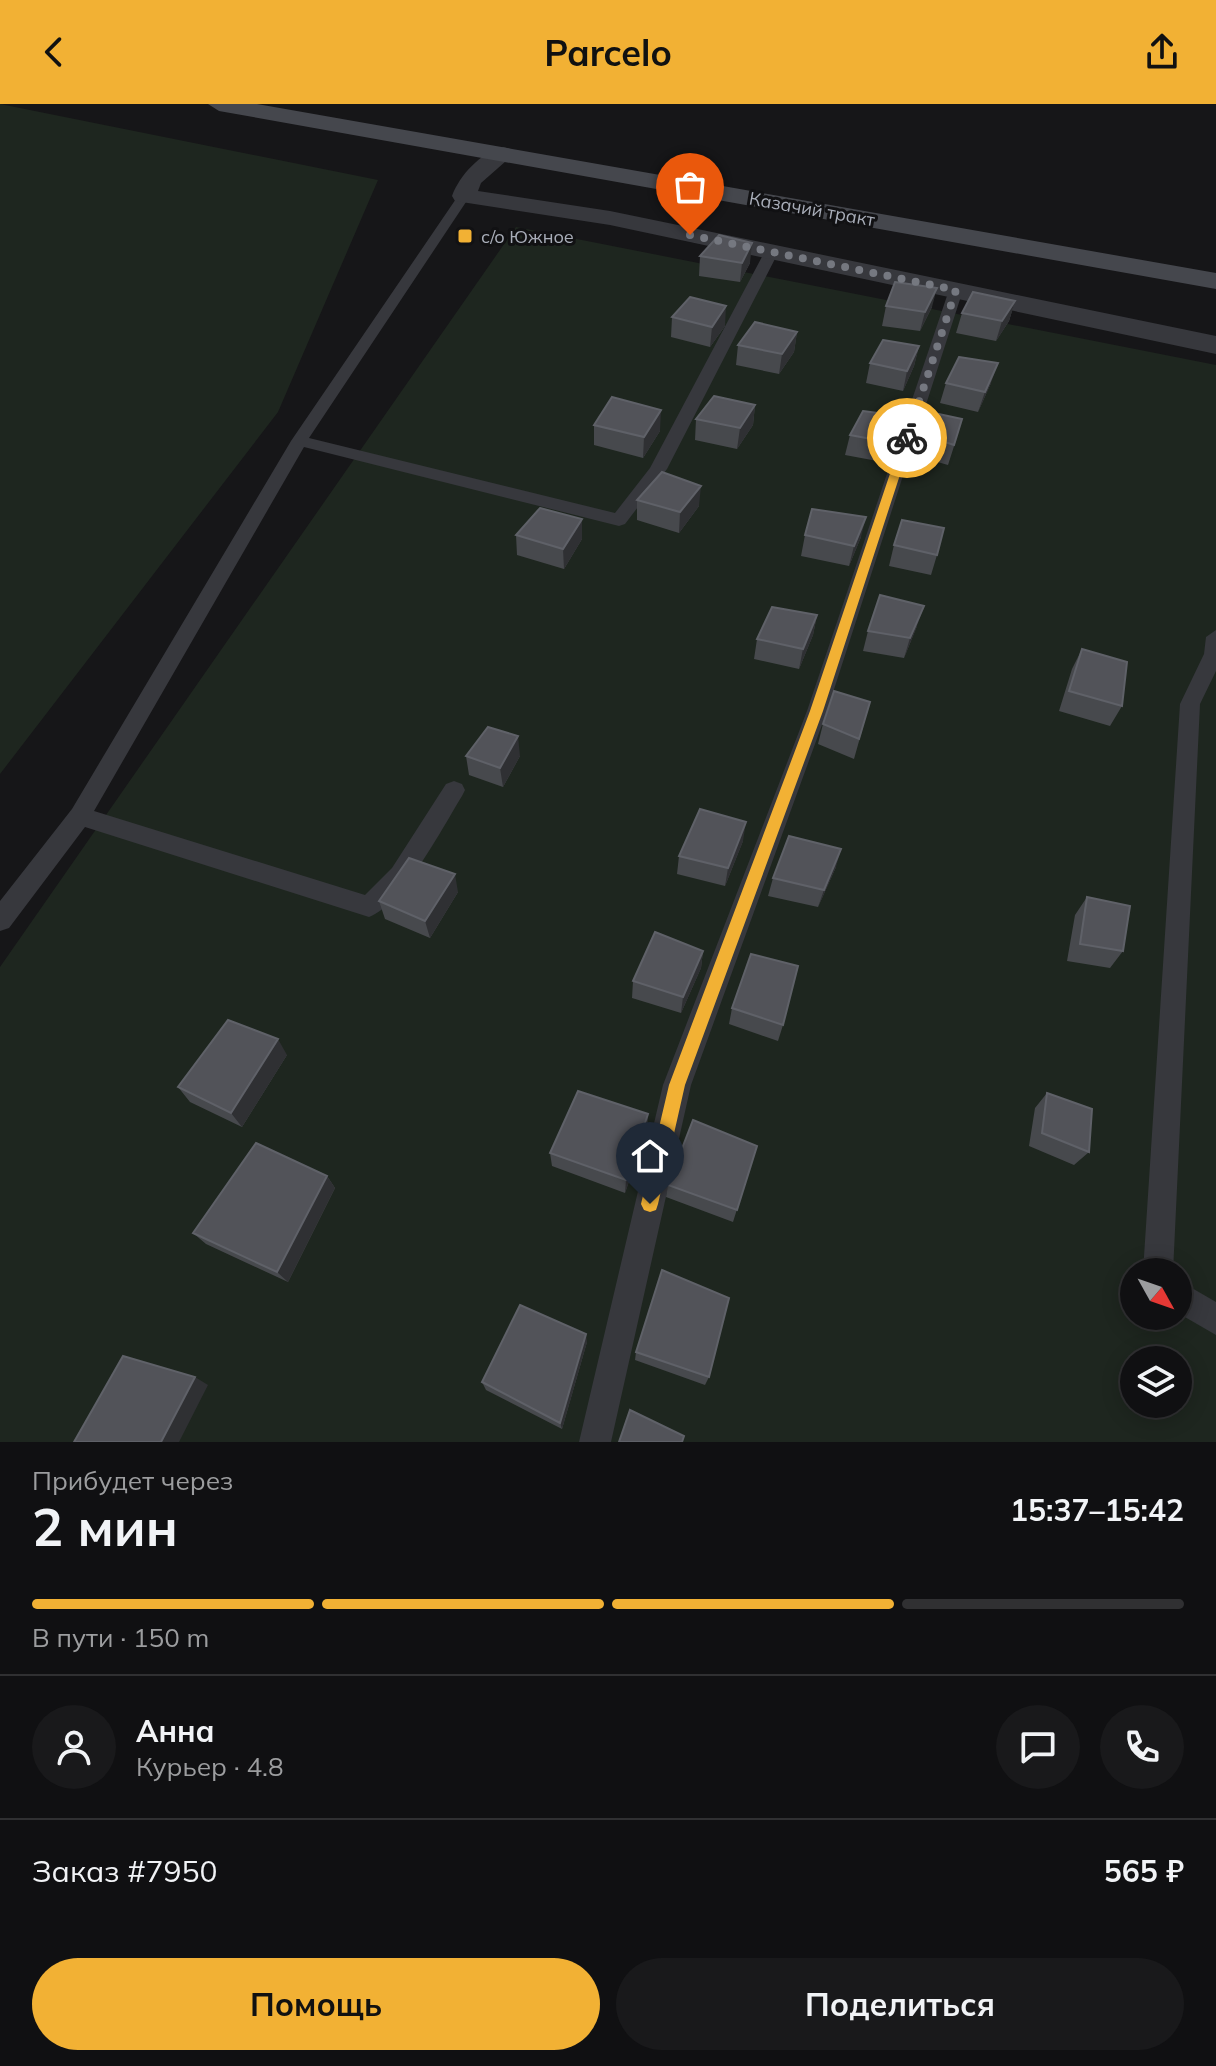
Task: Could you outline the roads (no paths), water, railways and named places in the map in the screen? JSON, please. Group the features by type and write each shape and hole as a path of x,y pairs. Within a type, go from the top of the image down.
{"main road":[{"name":"Казачий тракт","path":"219,104 1216,281"}],"street":[{"path":"503,154 470,180 464,196 610,218 1216,345"}],"lane":[{"path":"0,920 80,816 299,441 464,196"},
{"path":"299,441 619,520 658,469 771,253"},
{"path":"595,1442 677,1085 817,711 956,290"},
{"path":"1159,1258 1190,704 1214,654 1216,637"},
{"path":"80,816 369,907 400,875 454,790"},
{"path":"1192,1304 1216,1320"}],"place":[{"name":"с/о Южное","path":"465,236"}]}
